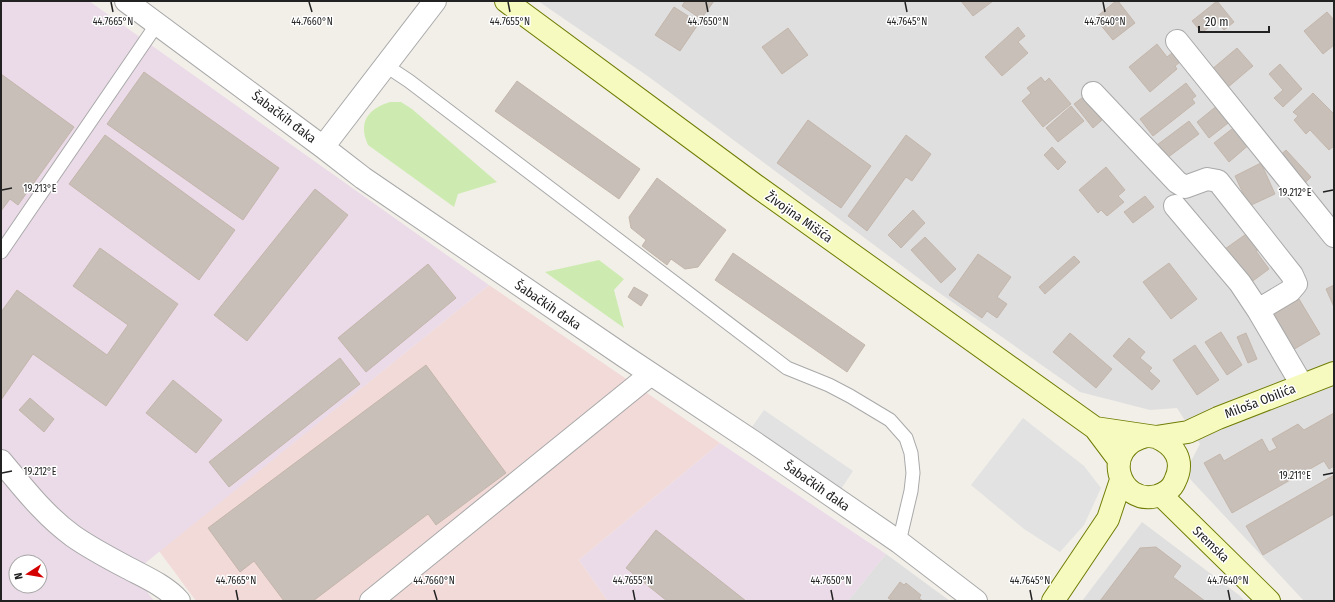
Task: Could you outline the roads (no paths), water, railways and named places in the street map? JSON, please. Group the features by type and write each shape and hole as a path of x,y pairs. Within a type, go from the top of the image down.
{"main road":[{"name":"Živojina Mišića","path":"506,1 730,168 1095,428"},
{"name":"Miloša Obilića","path":"1151,437 1188,432 1218,418 1334,373"},
{"path":"1095,428 1151,437 1165,441 1172,447 1177,455 1187,521"},
{"path":"1095,428 1120,470 1127,488 1134,494 1143,497 1157,496"},
{"path":"1108,519 1157,496 1168,490 1174,484 1188,432"},
{"path":"1053,601 1108,519 1120,470 1122,451 1136,438 1151,437"},
{"name":"Sremska","path":"1157,496 1187,521 1269,601"}],"street":[{"name":"Šabačkih đaka","path":"126,1 323,146 363,178 899,542 976,601"},
{"path":"323,146 435,1"},
{"path":"1177,41 1334,236"},
{"path":"1093,92 1177,182 1185,187 1207,179 1218,181 1292,275 1296,284 1290,291 1258,310"},
{"path":"1175,206 1240,283 1258,310 1302,385"},
{"path":"371,601 651,374"},
{"path":"1,461 48,515 72,536 106,557 150,580 174,595 179,601"}],"lane":[{"path":"1,252 157,24"},
{"path":"385,65 409,81 787,368 829,385 890,420 906,438 911,453 913,474 912,491 899,542"}]}
